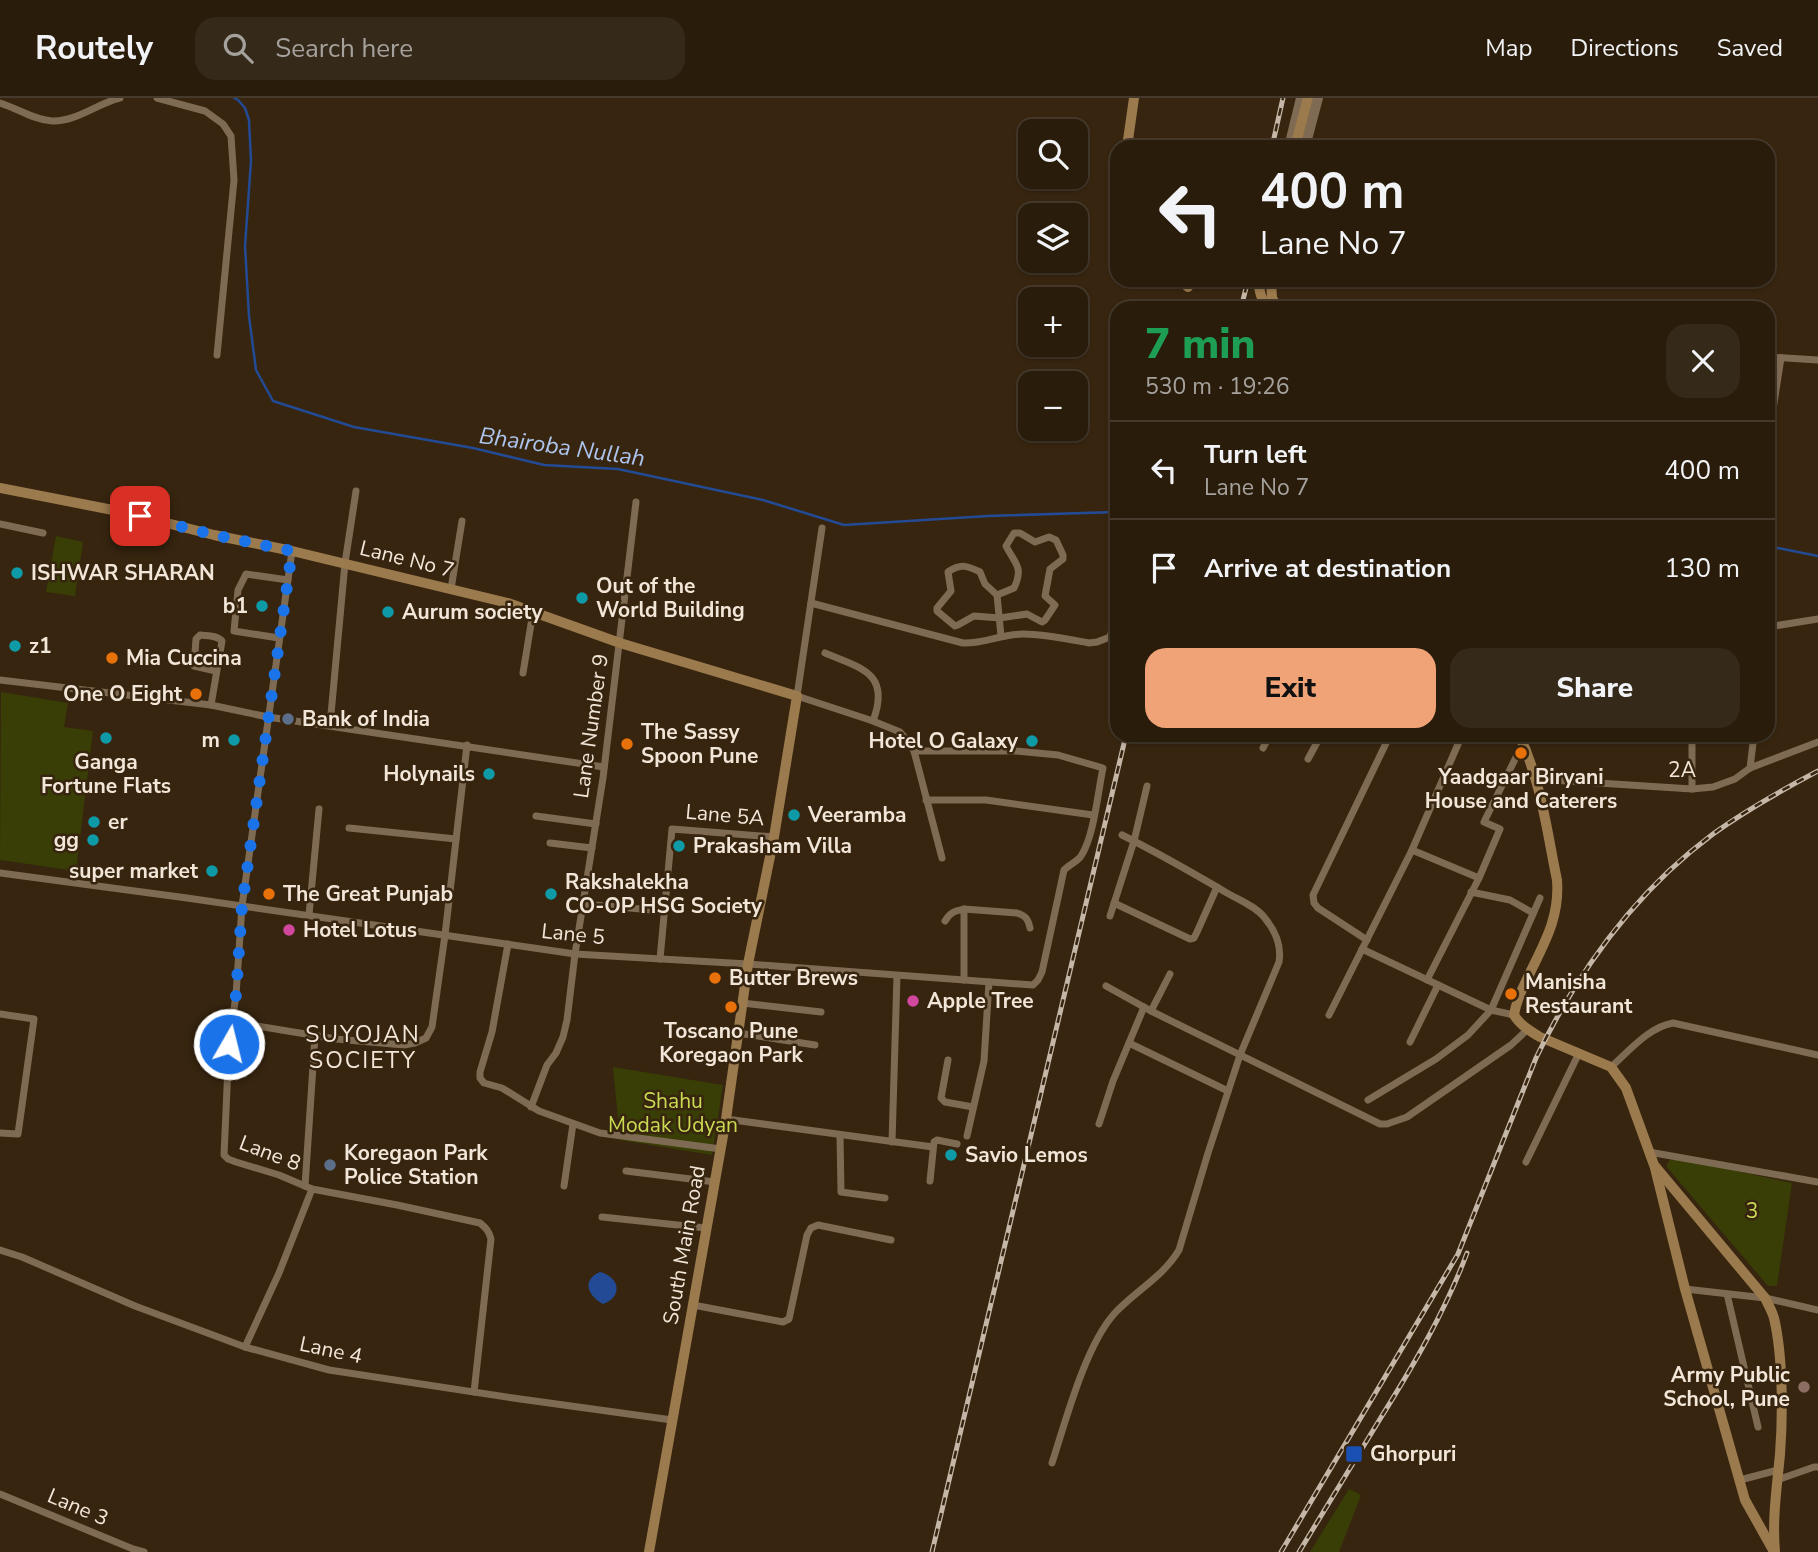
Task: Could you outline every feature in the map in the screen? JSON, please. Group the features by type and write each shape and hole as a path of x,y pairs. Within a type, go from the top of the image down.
{"main road":[{"path":"1129,140 1134,98"},
{"path":"1297,140 1308,98"},
{"path":"1305,140 1316,98"},
{"name":"Lane No 7","path":"0,488 122,512 508,603 620,643 797,696"},
{"name":"South Main Road","path":"649,1552 721,1149 748,964 774,837 797,696"},
{"path":"1523,742 1536,779 1558,896 1552,927 1517,1000 1514,1015 1540,1037 1612,1066 1626,1088 1654,1166 1685,1289 1745,1500 1774,1552"},
{"path":"1654,1166 1765,1298 1773,1316 1780,1354 1781,1415 1773,1529 1774,1552"}],"street":[{"path":"0,103 31,116 55,121 73,117 120,98"},
{"path":"157,98 205,111 223,124 231,136 234,180 217,355"},
{"path":"1291,140 1301,98"},
{"path":"1775,358 1818,360"},
{"path":"1775,396 1781,358"},
{"path":"330,725 345,564 356,491"},
{"name":"Lane Number 9","path":"531,1107 547,1065 563,1037 567,1020 604,767 636,502"},
{"path":"451,589 462,521"},
{"path":"0,524 43,533"},
{"path":"822,528 797,696 900,732 914,751 942,858"},
{"path":"997,595 1014,588 1019,577 1019,565 1006,546 1014,534 1020,533 1035,542 1049,537 1056,540 1063,559 1052,566 1049,573 1045,596 1055,605 1042,622 1027,614 1000,618 974,616 955,626 937,611 951,591 948,572 950,569 965,566 980,572 985,584 997,595 1000,618 1001,636"},
{"name":"Lane 8","path":"292,551 242,906 229,1044 224,1155 236,1162 309,1187 480,1223 489,1231 491,1239 474,1392"},
{"path":"279,638 233,631 238,590 246,574 288,580"},
{"path":"811,603 963,643 1023,634 1088,643 1110,637"},
{"path":"523,673 533,612"},
{"path":"1775,626 1818,619"},
{"path":"211,705 222,640 198,636 194,666 216,671"},
{"path":"825,653 872,676 878,687 879,702 873,721"},
{"path":"0,680 211,705 604,767"},
{"path":"1263,748 1266,742"},
{"path":"1308,759 1317,742"},
{"path":"1367,940 1318,908 1313,895 1387,742"},
{"path":"1329,1015 1412,850 1459,742"},
{"path":"1427,980 1479,878 1500,830 1484,822 1519,742"},
{"path":"1692,742 1692,789"},
{"path":"1750,768 1753,742"},
{"name":"2A","path":"1536,779 1692,789 1713,787 1735,779 1750,768 1818,743"},
{"path":"233,1022 336,1039 404,1045 426,1038 432,1027 445,935 467,745"},
{"path":"914,751 1016,751 1058,755 1102,768 1094,815 986,800 926,800"},
{"path":"1110,916 1134,841 1147,786"},
{"path":"309,915 320,809"},
{"name":"Lane 5","path":"0,873 575,954 748,964 1026,986 1033,985 1042,972 1064,870 1079,859 1086,848 1094,815"},
{"path":"536,816 596,824"},
{"path":"349,828 456,839"},
{"name":"Lane 5A","path":"664,911 672,829 774,837"},
{"path":"1052,1463 1086,1366 1101,1334 1114,1315 1167,1268 1179,1250 1240,1055 1279,962 1279,943 1262,915 1122,835"},
{"path":"550,843 592,848"},
{"path":"1412,850 1479,878"},
{"path":"1114,903 1190,939 1194,938 1217,887"},
{"path":"1471,892 1510,900 1533,913"},
{"path":"1368,1100 1436,1059 1468,1035 1491,1010 1540,898"},
{"path":"583,904 664,911 660,959"},
{"path":"964,909 964,980"},
{"path":"946,921 949,915 964,909 1017,913 1027,919 1030,928"},
{"path":"508,944 499,1000 480,1078 484,1083 502,1088 531,1107 600,1133 721,1149"},
{"path":"1362,949 1491,1010 1514,1015"},
{"path":"1099,1125 1129,1043 1170,974"},
{"path":"892,1142 897,976"},
{"path":"967,1136 984,1061 989,982"},
{"path":"1410,1042 1438,985"},
{"path":"1106,986 1374,1122 1387,1124 1407,1117 1511,1045 1528,1029"},
{"path":"742,1003 821,1012"},
{"path":"0,1014 34,1019 18,1134 0,1133"},
{"path":"1612,1066 1654,1030 1673,1023 1818,1055"},
{"path":"738,1033 815,1045"},
{"path":"244,1347 279,1273 309,1187 315,1036"},
{"path":"1129,1043 1228,1091"},
{"path":"1527,1162 1579,1053"},
{"path":"948,1060 941,1098 973,1107"},
{"path":"726,1119 933,1147"},
{"path":"564,1186 573,1124"},
{"path":"840,1135 841,1192 885,1198"},
{"path":"930,1181 934,1142 937,1140 957,1144"},
{"path":"1649,1152 1818,1182"},
{"path":"626,1171 715,1182"},
{"path":"602,1217 706,1228"},
{"path":"693,1305 783,1322 789,1319 807,1234 811,1228 818,1225 891,1240"},
{"name":"Lane 4","path":"0,1250 135,1306 244,1347 329,1370 672,1420"},
{"path":"1685,1289 1765,1298 1818,1310"},
{"path":"1727,1294 1758,1427"},
{"path":"1740,1480 1818,1467"},
{"name":"Lane 3","path":"0,1494 144,1552"}],"green space":[{"path":"56,536 83,542 75,596 46,592"},
{"path":"1,692 68,703 64,727 93,731 76,871 0,860"},
{"name":"Shahu Modak Udyan","path":"613,1067 723,1085 712,1155 620,1140"},
{"name":"3","path":"1672,1157 1792,1183 1777,1286 1768,1286 1666,1166"},
{"path":"1349,1489 1361,1495 1339,1552 1310,1552"}],"water":[{"path":"600,1272 612,1278 616,1287 614,1297 603,1304 594,1297 589,1288 590,1279"}],"waterway":[{"name":"Bhairoba Nullah","path":"234,98 245,108 249,120 251,161 245,246 249,316 256,370 273,401 354,427 473,448 544,465 618,469 763,500 844,525 1110,512"},
{"name":"Bhairoba Nullah","path":"1775,547 1818,556"}],"railway":[{"path":"1274,140 1283,98"},
{"path":"1243,301 1246,287"},
{"path":"932,1552 1124,742"},
{"path":"1281,1552 1458,1254 1536,1058 1570,994 1590,964 1634,907 1685,857 1738,817 1818,771"},
{"path":"1299,1552 1416,1359 1439,1317 1467,1253"}],"place":[{"name":"ISHWAR SHARAN","path":"17,573"},
{"name":"Out of the World Building","path":"582,598"},
{"name":"b1","path":"262,606"},
{"name":"Aurum society","path":"388,612"},
{"name":"z1","path":"15,646"},
{"name":"Mia Cuccina","path":"112,658"},
{"name":"One O Eight","path":"196,694"},
{"name":"Bank of India","path":"288,719"},
{"name":"Ganga Fortune Flats","path":"106,738"},
{"name":"m","path":"234,740"},
{"name":"Hotel O Galaxy","path":"1032,741"},
{"name":"The Sassy Spoon Pune","path":"627,744"},
{"name":"Yaadgaar Biryani House and Caterers","path":"1521,753"},
{"name":"Holynails","path":"489,774"},
{"name":"Veeramba","path":"794,815"},
{"name":"er","path":"94,822"},
{"name":"gg","path":"93,840"},
{"name":"Prakasham Villa","path":"679,846"},
{"name":"super market","path":"212,871"},
{"name":"The Great Punjab","path":"269,894"},
{"name":"Rakshalekha CO-OP HSG Society","path":"551,894"},
{"name":"Hotel Lotus","path":"289,930"},
{"name":"Butter Brews","path":"715,978"},
{"name":"Manisha Restaurant","path":"1511,994"},
{"name":"Apple Tree","path":"913,1001"},
{"name":"Toscano Pune Koregaon Park","path":"731,1007"},
{"name":"Savio Lemos","path":"951,1155"},
{"name":"Koregaon Park Police Station","path":"330,1165"},
{"name":"Army Public School, Pune","path":"1804,1387"},
{"name":"Ghorpuri","path":"1354,1454"}],"district":[{"name":"SUYOJAN SOCIETY","path":"363,1047"}],"route":[{"path":"140,516 292,551 242,906 236,995 229,1044"}]}
